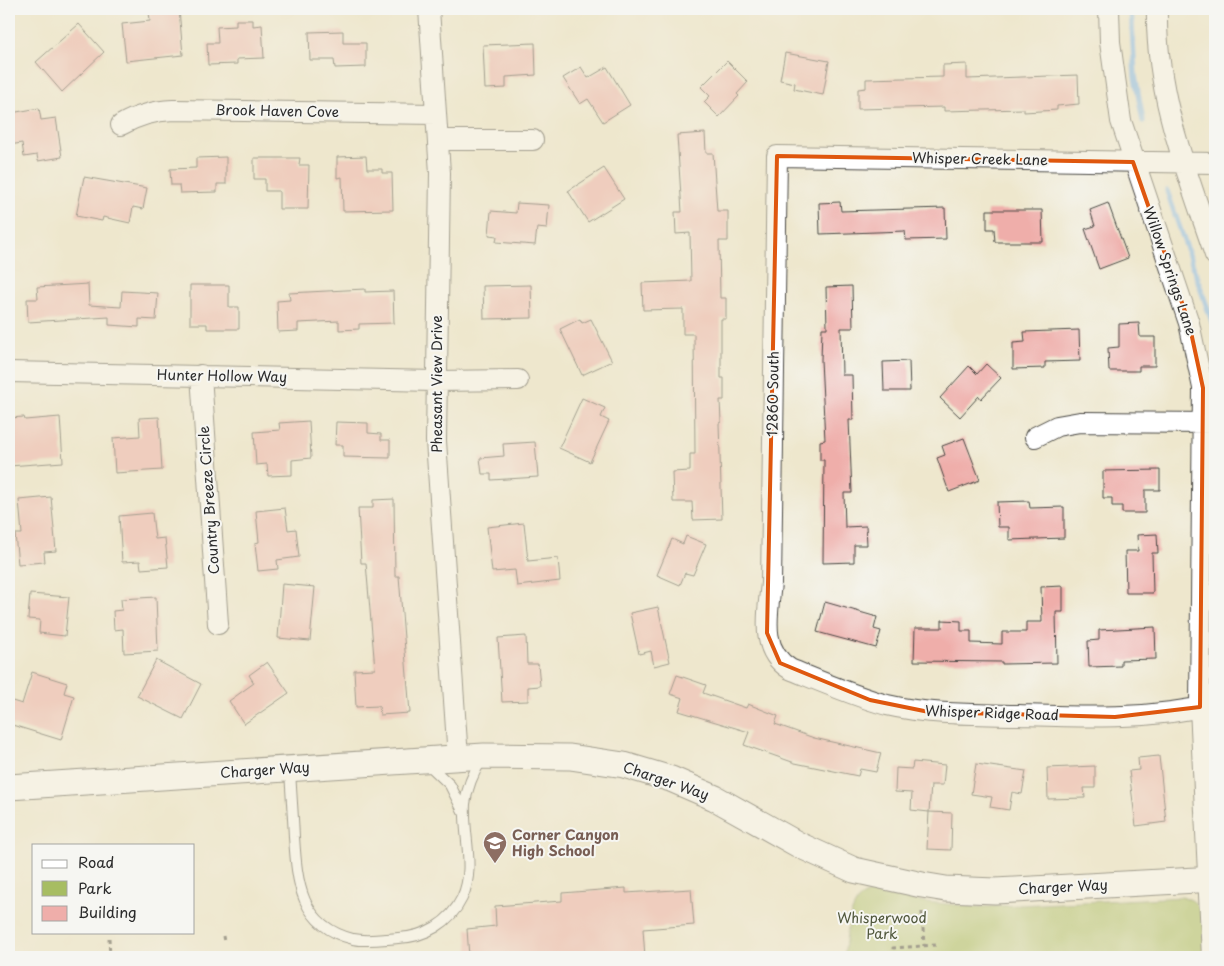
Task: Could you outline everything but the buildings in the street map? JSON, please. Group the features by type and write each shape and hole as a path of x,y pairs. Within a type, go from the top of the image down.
{"street":[{"name":"Pheasant View Drive","path":"429,9 438,140 439,197 435,381 438,477 458,758"},
{"name":"Willow Springs Lane","path":"1109,9 1114,74 1121,121 1196,348 1209,423 1207,706 1212,880 1212,957"},
{"path":"1157,9 1161,73 1183,162 1215,255"},
{"name":"Brook Haven Cove","path":"121,125 136,116 153,111 172,110 436,114"},
{"path":"438,140 533,140"},
{"name":"Whisper Creek Lane","path":"777,156 1215,163"},
{"name":"12860 South","path":"767,633 771,582 777,156"},
{"name":"Hunter Hollow Way","path":"9,372 435,381 518,380"},
{"name":"Country Breeze Circle","path":"201,375 218,624"},
{"path":"1035,437 1057,426 1080,422 1209,423"},
{"name":"Whisper Ridge Road","path":"767,633 773,654 780,663 790,669 870,700 909,709 949,714 1115,717 1178,712 1207,706"},
{"name":"Charger Way","path":"9,787 484,756 537,755 570,757 600,760 648,772 715,798 799,845 854,870 922,885 946,889 996,890 1212,880"}],"lane":[{"path":"290,769 296,871 300,892 311,912 319,921 332,930 352,938 368,940 408,938 430,930 450,916 462,898 468,877 466,817 470,783 484,756"},
{"path":"424,760 450,785 466,817"}],"path":[{"path":"922,912 924,946"},
{"path":"224,936 224,942"},
{"path":"109,938 110,957"},
{"path":"894,957 893,948 936,946"}],"highlighted area":[{"path":"777,156 1133,162 1189,323 1203,388 1200,707 1115,717 929,712 870,700 780,663 767,633"}],"green space":[{"name":"Whisperwood Park","path":"869,893 926,902 979,907 1184,897 1198,906 1202,913 1205,930 1205,957 844,957 847,930 852,911 856,903"}],"waterway":[{"path":"1131,9 1135,76 1143,121"},
{"path":"1167,191 1215,330"}],"place":[{"name":"Corner Canyon High School","path":"495,864"}]}
